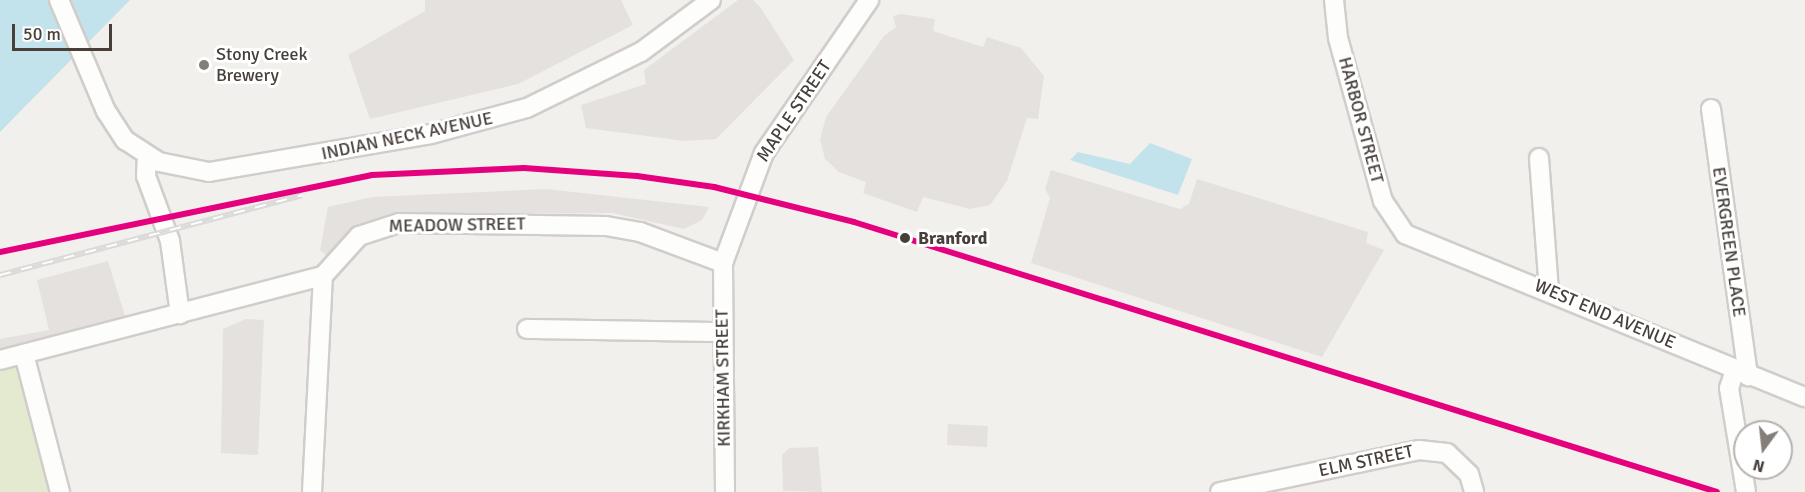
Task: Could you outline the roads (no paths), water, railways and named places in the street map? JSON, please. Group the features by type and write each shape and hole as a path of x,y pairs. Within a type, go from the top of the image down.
{"street":[{"name":"INDIAN NECK AVENUE","path":"59,0 116,128 147,156 191,171 228,171 486,121 601,75 670,33 711,0"},
{"name":"MAPLE STREET","path":"723,263 741,209 764,153 869,0"},
{"name":"HARBOR STREET","path":"1334,0 1338,38 1383,201 1405,234"},
{"name":"EVERGREEN PLACE","path":"1711,109 1742,373 1729,388 1746,492"},
{"path":"147,156 146,176 170,241 180,314"},
{"path":"1539,158 1549,290"},
{"name":"MEADOW STREET","path":"323,276 369,229 399,223 606,226 640,232 723,263"},
{"name":"WEST END AVENUE","path":"1405,234 1549,290 1742,373 1805,397"},
{"name":"KIRKHAM STREET","path":"723,263 720,332 725,492"},
{"path":"0,360 323,276 312,492"},
{"path":"527,329 720,332"},
{"path":"24,354 60,492"},
{"name":"ELM STREET","path":"1220,492 1419,450 1447,453 1471,483"}],"water":[{"path":"0,0 130,0 0,132"},
{"path":"1150,143 1192,159 1178,195 1070,160 1078,152 1130,164"}],"railway":[{"path":"0,275 302,195"}],"place":[{"name":"Stony Creek Brewery","path":"204,65"},
{"name":"Branford","path":"905,238"}]}
